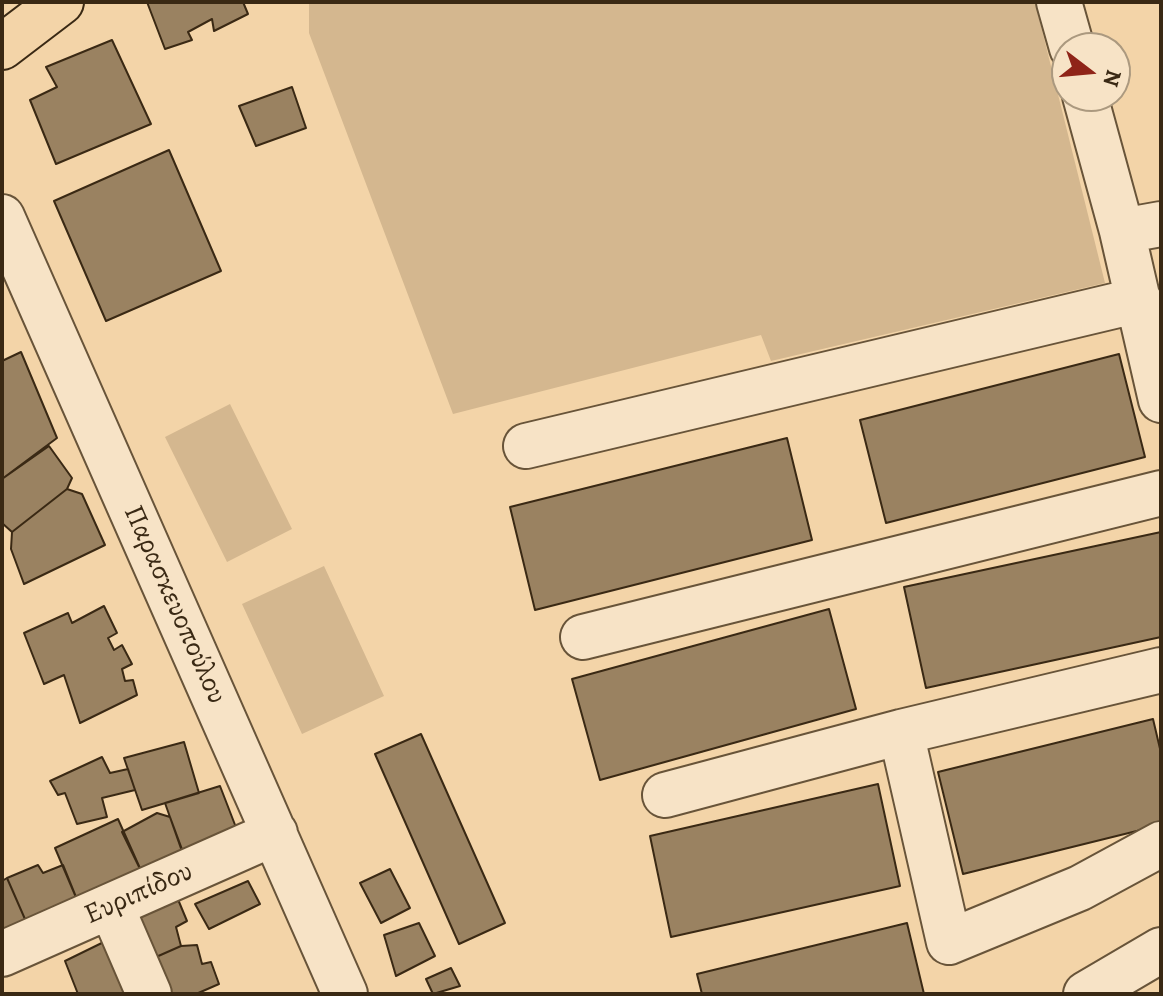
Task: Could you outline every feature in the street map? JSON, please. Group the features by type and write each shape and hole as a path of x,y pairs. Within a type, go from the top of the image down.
{"main road":[{"path":"2,47 61,2"}],"street":[{"path":"1059,2 1067,32"},
{"path":"1092,112 1141,227 1139,300 1161,400"},
{"name":"Παρασκευοπούλου","path":"2,217 345,994"},
{"path":"526,446 1139,300"},
{"path":"583,637 1161,493"},
{"path":"665,795 901,732 1161,670"},
{"path":"901,732 949,942 1080,888 1161,844"},
{"name":"Ευριπίδου","path":"2,954 275,833"},
{"path":"111,906 149,994"},
{"path":"1086,994 1161,950"}],"shaded area":[{"path":"309,2 1035,2 1051,66 1051,112 1062,112 1105,283 771,361 761,335 453,414 309,33"},
{"path":"230,404 292,529 227,562 165,437"},
{"path":"324,566 384,696 302,734 242,604"}],"building":[{"path":"147,2 243,2 248,14 214,31 212,19 188,32 192,40 165,49"},
{"path":"112,40 151,124 56,164 30,100 57,87 46,67"},
{"path":"292,87 306,128 256,146 239,106"},
{"path":"169,150 221,271 106,321 54,201"},
{"path":"21,352 57,438 2,479 2,361"},
{"path":"1119,354 1145,457 886,523 860,420"},
{"path":"787,438 812,540 535,610 510,507"},
{"path":"49,446 72,478 67,489 12,532 2,523 2,479"},
{"path":"67,489 82,494 105,545 24,584 11,549 12,532"},
{"path":"1161,532 1161,637 926,688 904,587"},
{"path":"104,606 117,633 108,638 114,650 122,645 132,664 122,669 125,681 133,680 137,695 80,723 64,675 44,684 24,633 68,613 72,623"},
{"path":"829,609 856,709 600,780 572,679"},
{"path":"1153,719 1161,753 1161,825 963,874 938,772"},
{"path":"421,734 505,923 459,944 375,754"},
{"path":"184,742 199,793 142,810 124,758"},
{"path":"102,757 110,773 128,769 135,790 102,798 107,817 77,824 65,793 58,795 50,781"},
{"path":"878,784 900,886 671,937 650,836"},
{"path":"220,786 237,830 184,857 165,803"},
{"path":"157,813 170,817 183,852 143,875 122,832"},
{"path":"118,819 143,875 78,902 55,848"},
{"path":"38,865 43,873 63,865 78,902 28,926 7,878"},
{"path":"390,869 410,908 381,923 360,883"},
{"path":"7,878 28,926 2,940 2,881"},
{"path":"248,881 260,904 209,929 195,904"},
{"path":"177,897 187,921 176,927 181,946 147,961 125,919"},
{"path":"419,923 435,956 396,976 384,935"},
{"path":"907,923 924,994 702,994 697,974"},
{"path":"114,937 138,994 78,994 65,961"},
{"path":"197,945 202,964 211,962 219,984 196,994 158,994 147,961 181,946"},
{"path":"451,968 460,986 433,994 426,979"}]}
